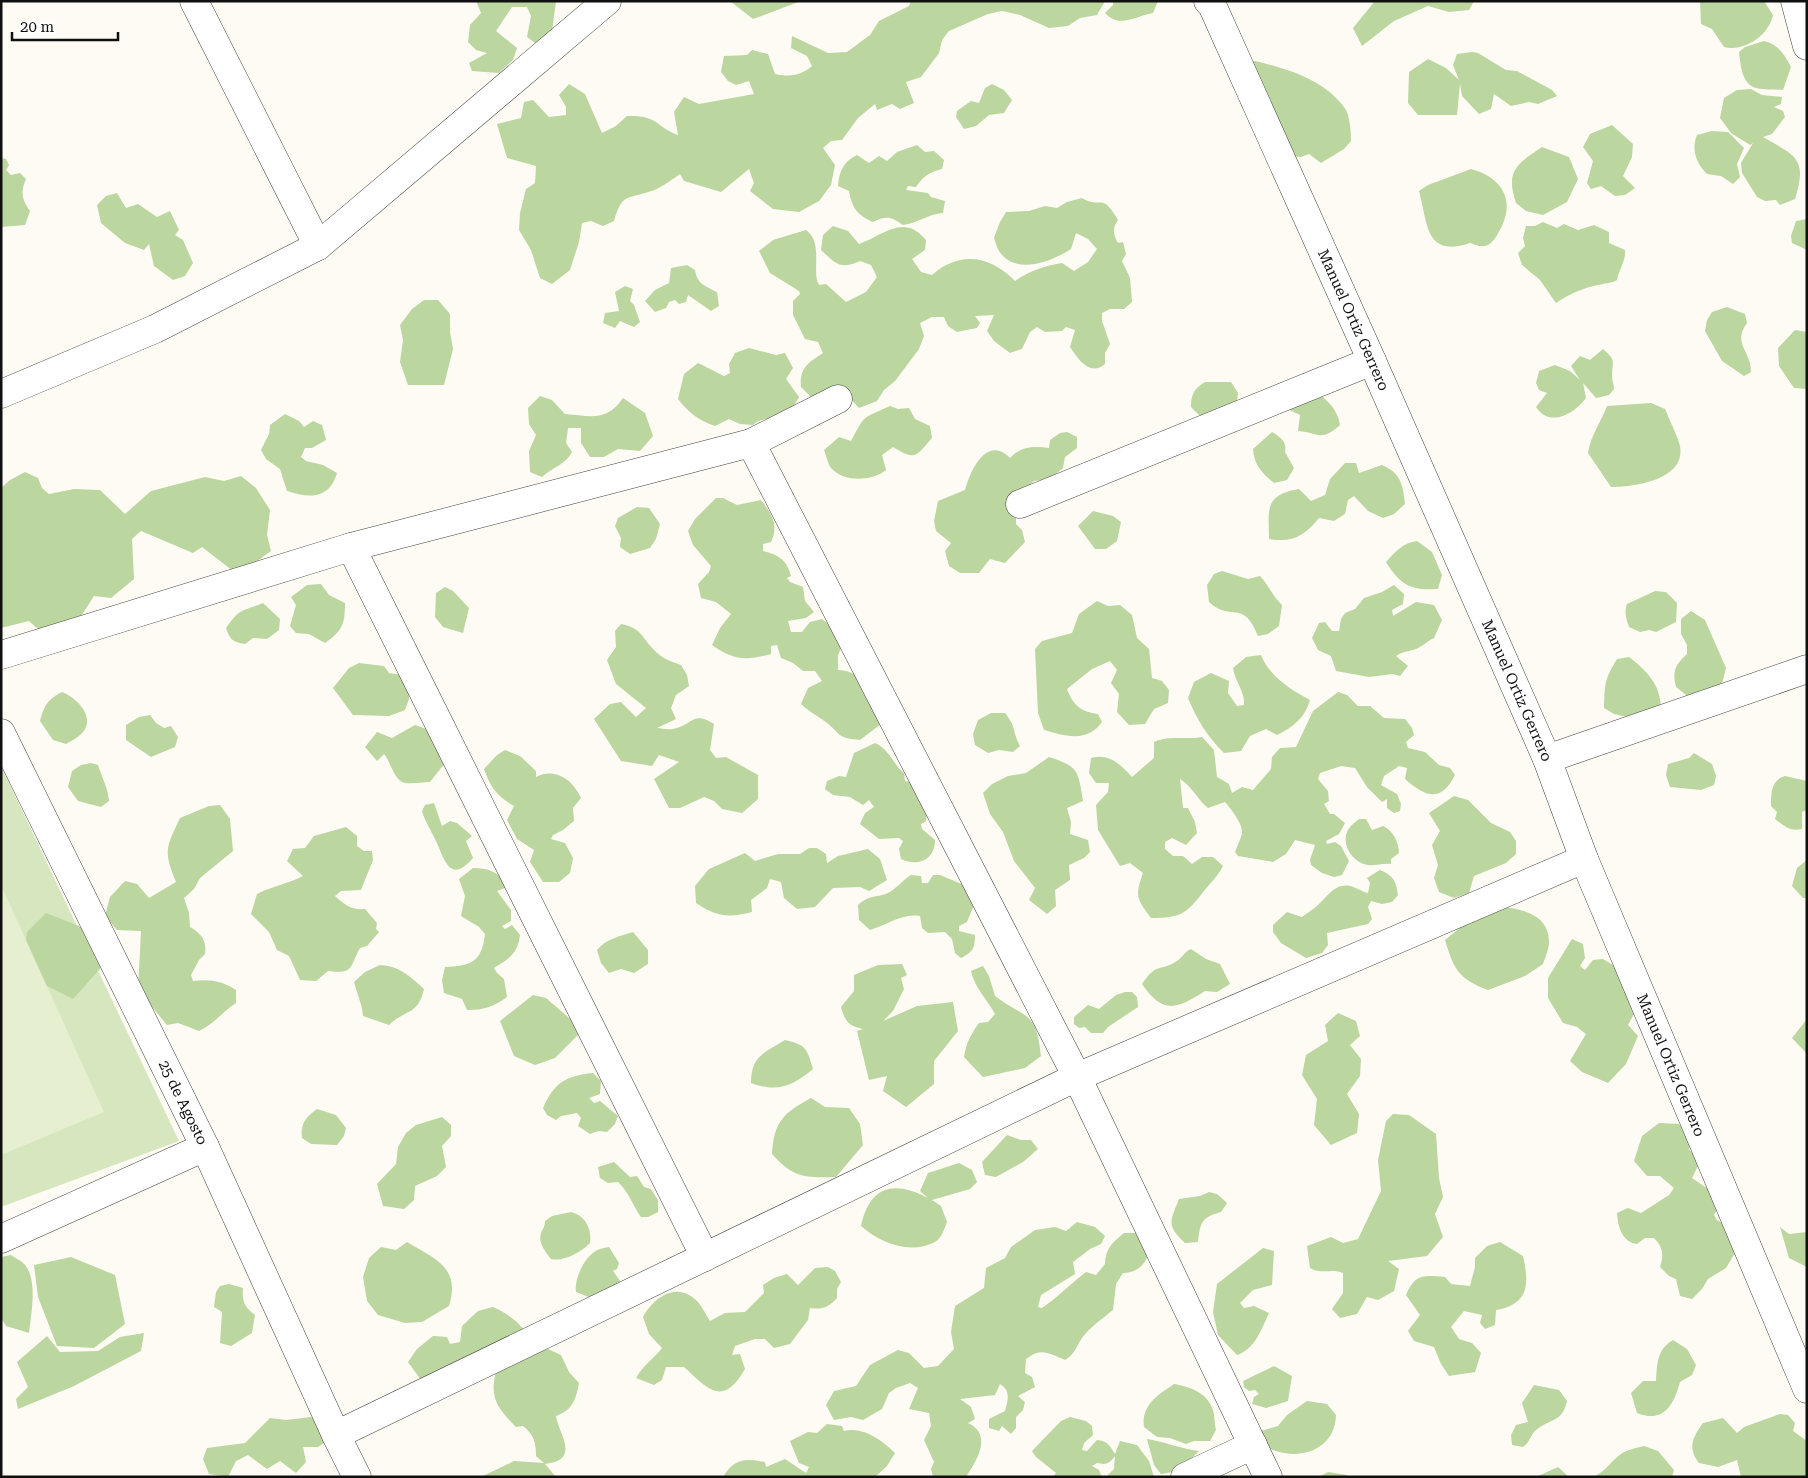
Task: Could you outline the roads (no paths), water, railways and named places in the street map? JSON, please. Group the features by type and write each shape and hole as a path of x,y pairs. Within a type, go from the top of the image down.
{"street":[{"path":"194,1 318,246"},
{"path":"1,394 155,329 318,246 607,1"},
{"name":"Manuel Ortiz Gerrero","path":"1208,1 1216,14 1372,361 1547,759 1584,859 1807,1389"},
{"path":"1800,5 1807,46"},
{"path":"1020,504 1372,361"},
{"path":"1,655 351,546 751,443 838,399"},
{"path":"751,443 1077,1076 1268,1477"},
{"path":"351,546 705,1257"},
{"path":"1547,759 1807,669"},
{"name":"25 de Agosto","path":"1,733 206,1147 336,1435 357,1477"},
{"path":"336,1435 1077,1076 1584,859"},
{"path":"1,1239 206,1147"},
{"path":"1185,1477 1254,1445"}]}
